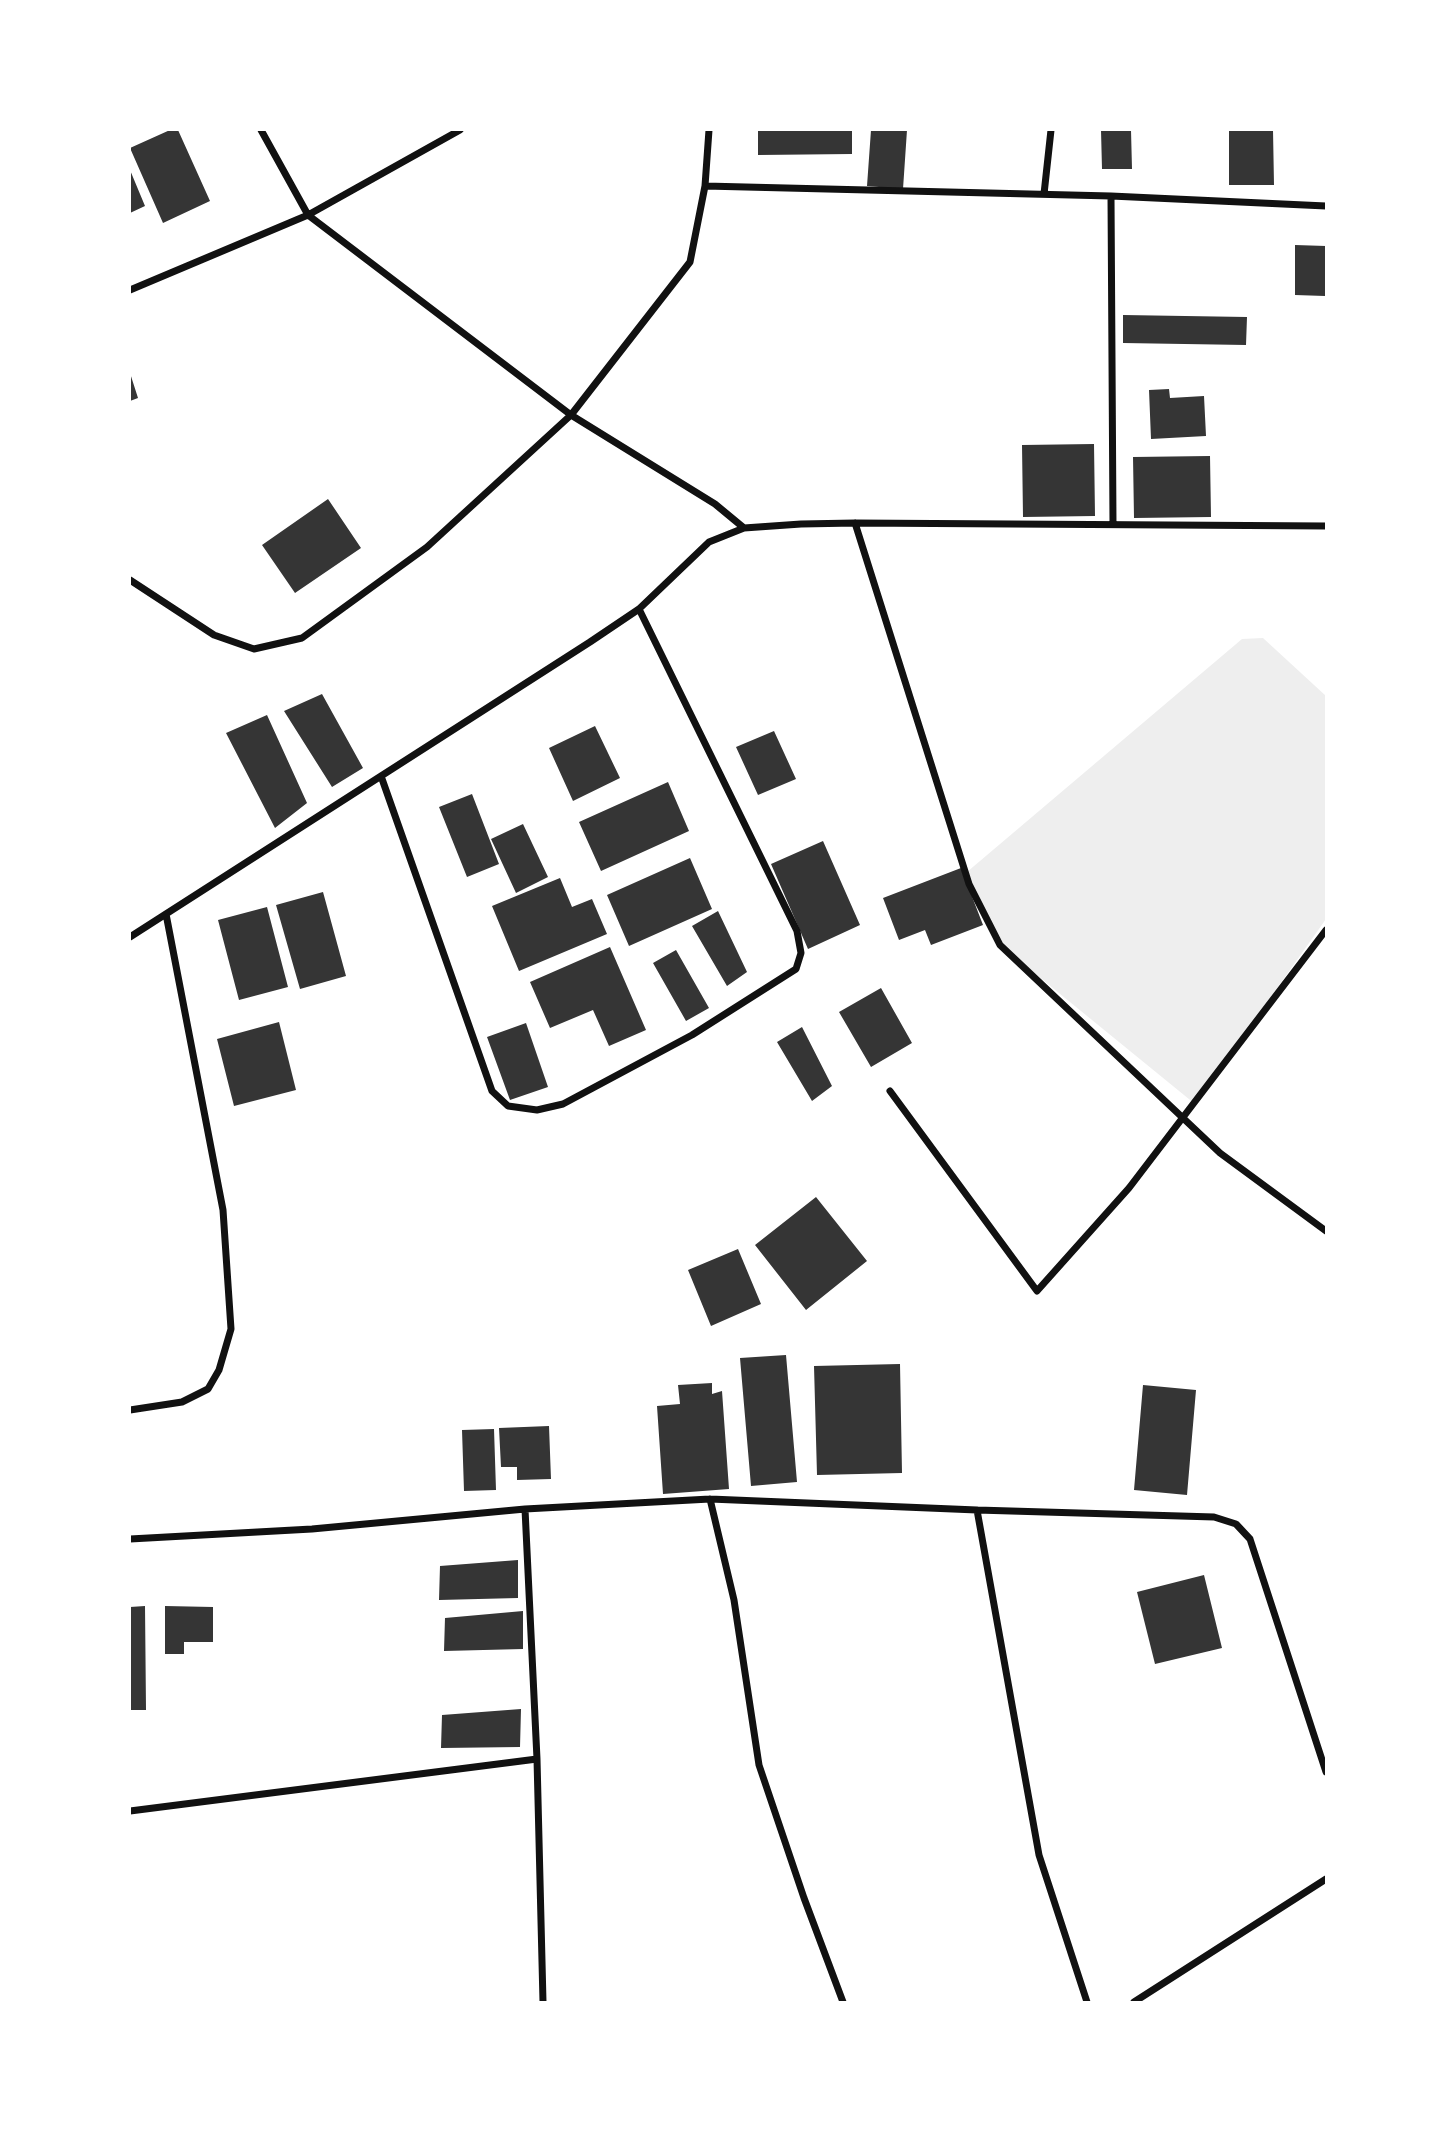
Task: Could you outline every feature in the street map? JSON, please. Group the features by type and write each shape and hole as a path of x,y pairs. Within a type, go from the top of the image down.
{"street":[{"path":"261,130 308,215 571,415 715,504 744,528"},
{"path":"130,290 308,215 460,130"},
{"path":"130,580 214,635 254,649 302,638 427,547 571,415 690,262 705,186 709,130"},
{"path":"1044,194 1051,130"},
{"path":"705,186 1111,196 1326,206"},
{"path":"1111,196 1112,524"},
{"path":"855,523 970,884 1000,945 1220,1153 1326,1231"},
{"path":"130,937 639,609 709,542 744,528 855,523 1326,526"},
{"path":"381,776 492,1091 508,1106 537,1110 563,1104 692,1035 796,969 801,953 797,931 639,609"},
{"path":"130,1410 182,1402 208,1389 219,1370 231,1329 223,1210 166,914"},
{"path":"890,1091 1037,1291 1129,1188 1326,930"},
{"path":"710,1499 734,1600 759,1765 843,2003"},
{"path":"130,1539 312,1529 526,1509 710,1499 1214,1517 1236,1524 1250,1539 1326,1772"},
{"path":"526,1509 537,1759 543,2003"},
{"path":"977,1510 1039,1855 1087,2003"},
{"path":"130,1811 537,1759"},
{"path":"1134,2003 1326,1879"}],"shaded area":[{"path":"1263,638 1326,696 1326,919 1195,1104 1000,945 967,872 1242,639"}],"building":[{"path":"170,130 178,130 210,201 163,223 130,148"},
{"path":"758,130 852,130 852,154 758,155"},
{"path":"871,130 907,130 903,189 867,186"},
{"path":"1101,130 1131,130 1132,169 1102,169"},
{"path":"1229,130 1273,130 1274,185 1229,185"},
{"path":"130,170 145,206 130,213"},
{"path":"1295,245 1326,246 1325,296 1295,295"},
{"path":"1123,315 1247,317 1246,345 1123,343"},
{"path":"130,373 138,398 130,401"},
{"path":"1169,389 1170,398 1204,396 1206,436 1151,439 1149,390"},
{"path":"1094,444 1095,516 1023,517 1022,445"},
{"path":"1210,456 1211,517 1134,518 1133,457"},
{"path":"328,499 361,548 295,593 262,545"},
{"path":"322,694 363,768 332,787 284,711"},
{"path":"267,715 307,803 275,828 226,733"},
{"path":"595,726 620,778 573,801 549,748"},
{"path":"774,731 796,779 758,795 736,747"},
{"path":"668,782 689,831 601,871 579,822"},
{"path":"472,794 499,864 467,877 439,807"},
{"path":"523,824 548,877 516,893 491,839"},
{"path":"823,841 860,925 808,949 771,864"},
{"path":"690,858 712,909 629,946 607,895"},
{"path":"961,868 983,925 931,945 925,930 899,940 883,898"},
{"path":"560,878 572,907 592,899 607,934 519,971 492,906"},
{"path":"323,892 346,976 300,989 276,905"},
{"path":"267,907 288,987 239,1000 218,920"},
{"path":"718,911 747,972 727,986 692,926"},
{"path":"610,947 646,1030 609,1046 593,1010 550,1028 530,982"},
{"path":"676,950 709,1008 686,1021 653,963"},
{"path":"881,988 912,1043 871,1067 839,1012"},
{"path":"279,1022 296,1090 234,1106 217,1039"},
{"path":"526,1023 548,1087 510,1100 487,1037"},
{"path":"802,1027 832,1086 812,1101 777,1042"},
{"path":"816,1197 867,1261 806,1310 755,1245"},
{"path":"738,1249 761,1304 711,1326 688,1270"},
{"path":"786,1355 797,1482 751,1486 740,1358"},
{"path":"900,1364 902,1473 817,1475 814,1366"},
{"path":"712,1383 712,1394 722,1391 729,1489 663,1494 657,1406 680,1404 678,1385"},
{"path":"1143,1385 1196,1390 1187,1495 1134,1490"},
{"path":"549,1426 551,1479 517,1480 517,1467 501,1467 499,1428"},
{"path":"494,1429 496,1490 464,1491 462,1430"},
{"path":"518,1560 518,1598 439,1600 440,1566"},
{"path":"1204,1575 1222,1648 1155,1664 1137,1592"},
{"path":"145,1606 146,1710 130,1710 130,1607"},
{"path":"165,1606 213,1607 213,1642 184,1642 184,1654 165,1654"},
{"path":"523,1611 523,1649 444,1651 445,1618"},
{"path":"521,1709 520,1747 441,1748 442,1715"}]}
